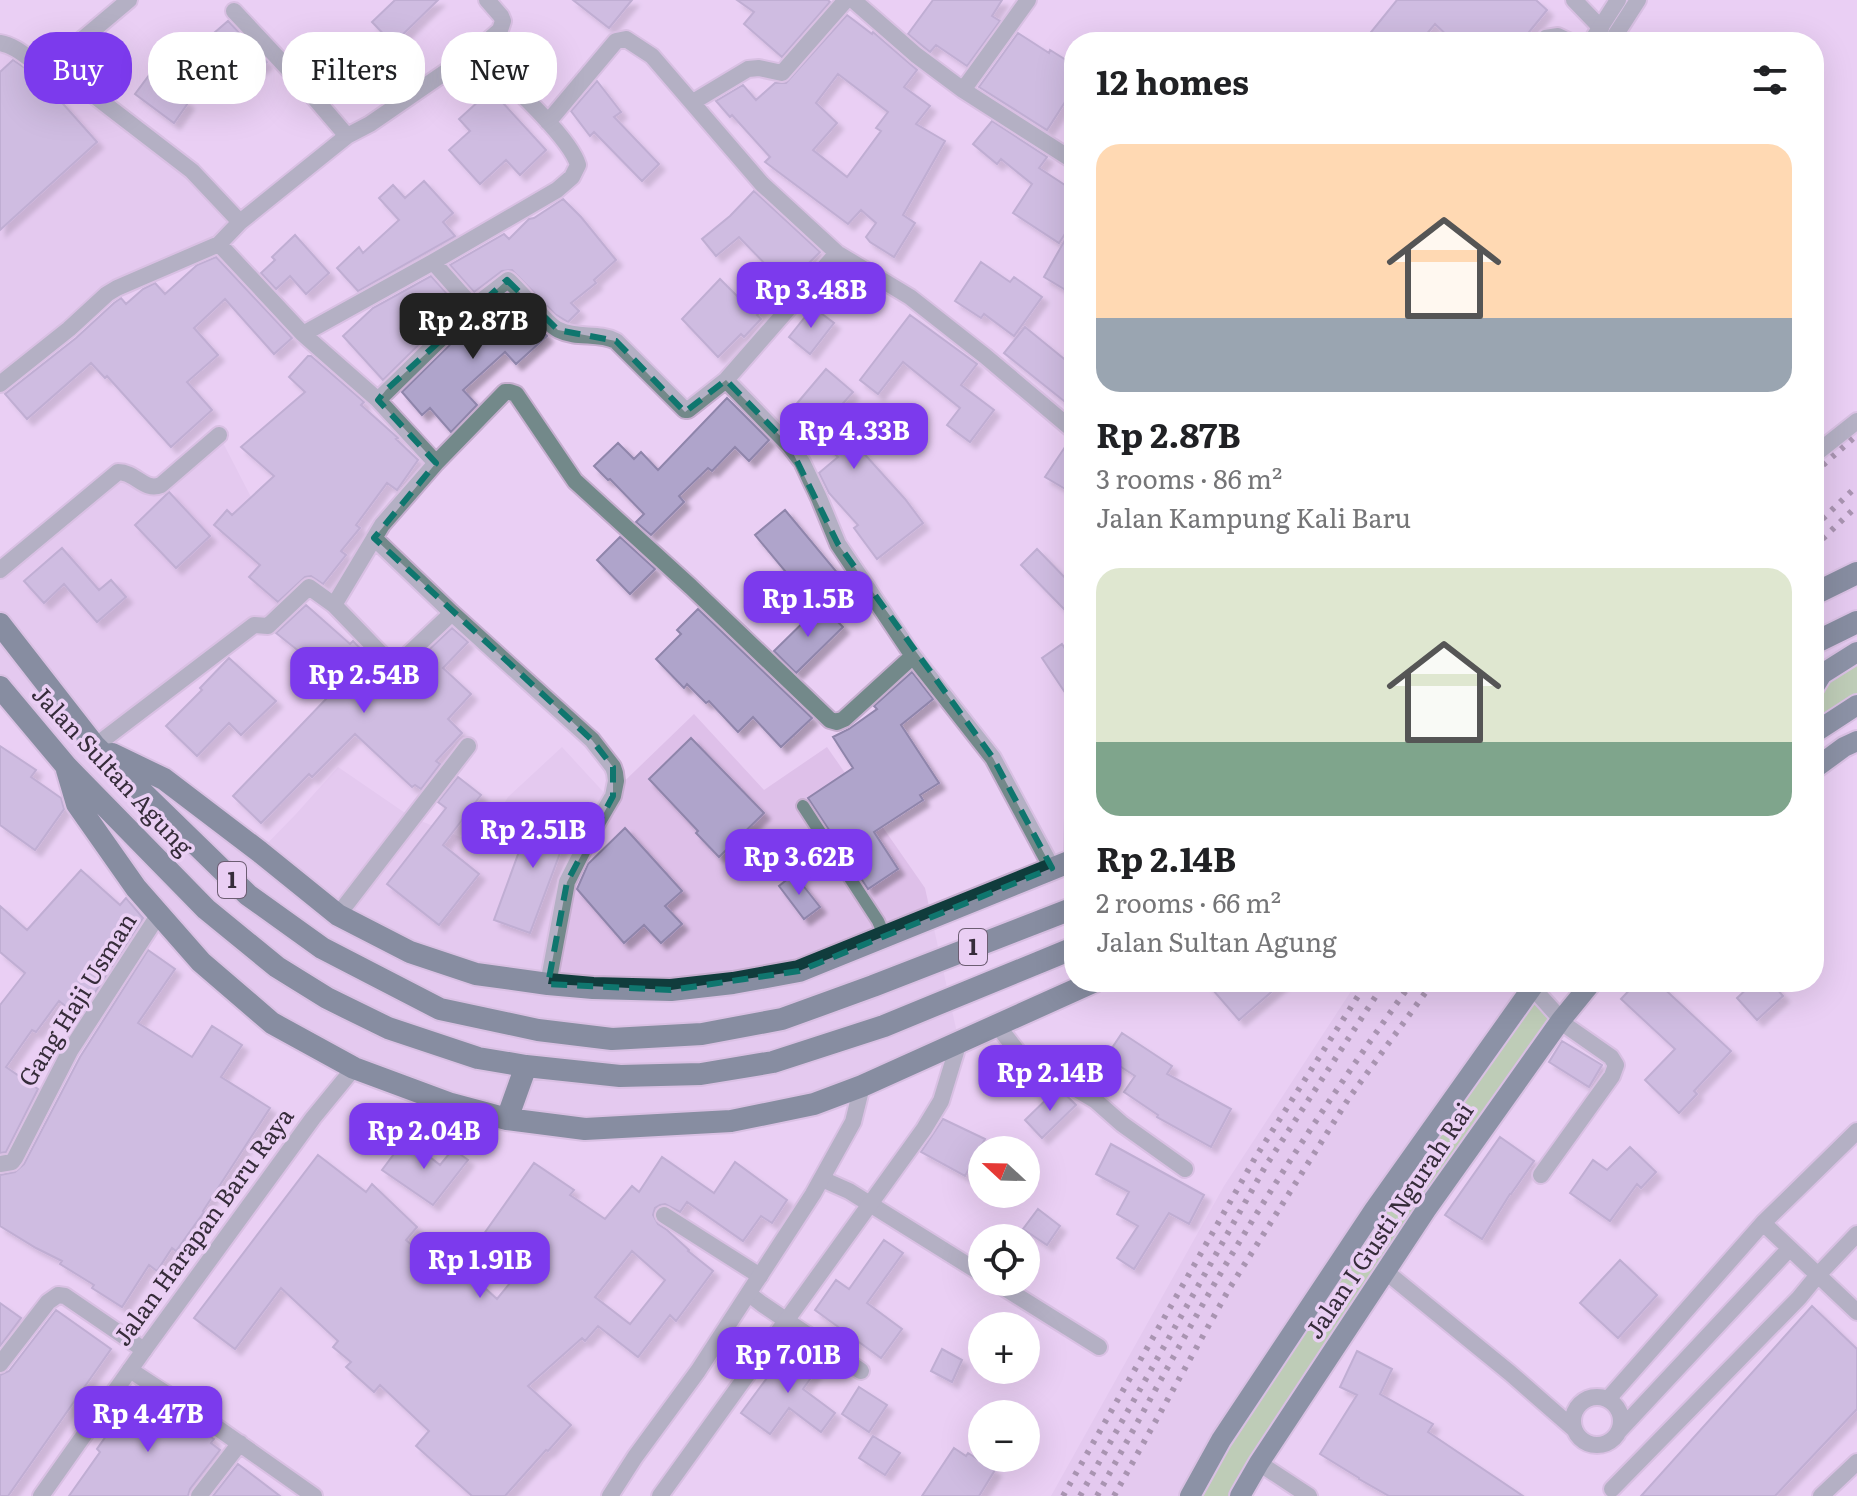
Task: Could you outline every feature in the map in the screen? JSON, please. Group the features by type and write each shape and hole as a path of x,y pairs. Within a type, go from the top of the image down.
{"highway":[{"path":"1824,589 1857,573"},
{"path":"1824,638 1857,622"},
{"name":"Jalan Sultan Agung","path":"0,624 95,746 248,895 322,948 440,1009 538,1030 612,1039 702,1034 782,1019 1064,912"},
{"name":"Jalan Sultan Agung","path":"0,687 67,767 206,909 277,967 327,998 388,1028 478,1058 620,1076 701,1074 773,1062 884,1026 1064,952"},
{"path":"95,746 164,779 338,915 423,957 476,974 548,984 671,990 799,971 1064,864"},
{"path":"67,767 77,804 136,888 201,962 272,1023 354,1068 451,1104 507,1119 585,1129 731,1121 814,1104 862,1086 1071,992"},
{"path":"507,1119 526,1066"}],"main road":[{"path":"1824,673 1857,652"},
{"path":"1824,726 1857,705"},
{"path":"1824,762 1857,741"},
{"name":"Jalan I Gusti Ngurah Rai","path":"1190,1496 1221,1440 1374,1210 1529,992"},
{"name":"Jalan I Gusti Ngurah Rai","path":"1240,1496 1426,1210 1584,992"}],"street":[{"path":"91,32 129,0"},
{"path":"487,0 503,21 498,32"},
{"path":"693,102 748,69 784,71 846,0"},
{"path":"853,0 916,55 963,90 1064,155"},
{"path":"963,90 1028,0"},
{"path":"1574,0 1601,28"},
{"path":"1598,32 1618,0"},
{"path":"1617,32 1638,0"},
{"path":"234,11 347,136"},
{"path":"548,122 616,41 623,39 652,56 762,184 837,253 910,297 1064,423"},
{"path":"0,43 24,54"},
{"path":"0,384 107,294 219,244 240,222 347,136 370,124 441,75"},
{"path":"105,104 192,171 240,222"},
{"path":"303,334 557,190 572,177 578,165 576,157 530,104"},
{"path":"219,244 303,334 378,400 436,463"},
{"path":"378,400 473,307 509,280 556,329 616,341 688,410 726,380 837,253"},
{"path":"433,262 473,307"},
{"path":"726,380 802,462 838,544 913,656 993,758 1064,860"},
{"path":"334,605 382,525 436,463 505,392 516,394 575,481 830,720 837,722 844,719 913,656"},
{"path":"1824,447 1857,421"},
{"path":"0,570 118,472 132,475 154,488 219,435"},
{"path":"374,538 592,740 613,767 616,781 613,796 567,882 548,984"},
{"path":"95,746 254,625 268,626 309,587 334,605 395,665 452,613"},
{"path":"338,915 468,746"},
{"name":"Gang Haji Usman","path":"0,1164 13,1161 70,1051 159,914"},
{"path":"1539,992 1568,1027 1611,1057 1616,1065 1612,1076 1541,1175"},
{"path":"997,1025 1021,1056 1096,1101 1122,1124 1185,1169"},
{"path":"660,1496 860,1198 924,1129 941,1101 959,1042"},
{"name":"Jalan Harapan Baru Raya","path":"41,1496 313,1118 354,1068"},
{"path":"618,1493 756,1299 760,1276 822,1179 853,1122 862,1086"},
{"path":"1608,1399 1763,1223 1857,1131"},
{"path":"822,1179 860,1198 968,1265"},
{"path":"664,1215 760,1276"},
{"path":"1763,1223 1857,1312"},
{"path":"1612,1489 1799,1298 1857,1234"},
{"path":"1619,1431 1620,1413 1608,1399 1589,1398 1575,1410 1572,1420 1579,1438 1596,1445 1613,1439 1789,1249"},
{"path":"1385,1271 1574,1429"},
{"path":"0,1364 48,1302 58,1295 65,1296 144,1350"},
{"path":"1017,1296 1099,1347"},
{"path":"756,1299 861,1371"},
{"path":"130,1370 314,1496"},
{"path":"199,1496 240,1443"},
{"path":"1821,1496 1857,1462"},
{"path":"1259,1463 1309,1496"}],"lane":[{"path":"803,806 878,921 885,937"}],"highlighted area":[{"path":"507,280 558,330 616,341 685,412 726,380 789,445 838,544 993,758 1052,868 799,971 671,990 548,984 567,882 613,796 613,767 592,740 374,538 436,463 378,400 386,390"}],"shaded area":[{"path":"0,44 24,53 24,104 100,104 240,222 219,244 117,288 0,385"},
{"path":"1857,427 1857,652 1824,679 1824,455"},
{"path":"219,435 271,536 311,587 268,626 255,625 96,746 259,852 338,767 411,817 480,845 508,797 562,747 608,797 694,714 764,790 827,747 925,888 959,1042 731,1121 507,1119 272,1023 136,888 67,767 0,687 0,570 118,472 149,487"},
{"path":"1350,992 1529,992 1190,1496 1051,1496 1224,1186"}],"green space":[{"path":"1857,652 1857,705 1824,726 1824,679"},
{"path":"1529,992 1536,992 1561,1020 1240,1496 1190,1496"}],"building":[{"path":"395,0 438,0 405,32 382,32 372,22"},
{"path":"573,0 632,0 609,28"},
{"path":"737,0 830,2 782,57 744,24 754,12"},
{"path":"933,0 1002,0 992,16 1000,21 967,66 936,45 930,52 908,34"},
{"path":"1397,0 1536,0 1547,10 1529,32 1443,32 1435,24 1428,32 1371,32"},
{"path":"847,15 873,32 917,70 904,87 930,106 916,124 945,141 903,215 915,223 894,257 866,237 876,223 861,210 848,224 765,162 770,157 716,101 743,85 756,100 775,83 786,83","holes":["838,74 888,112 876,128 881,131 847,177 813,150 837,123 816,103"]},
{"path":"228,21 238,32 215,32"},
{"path":"1018,33 1064,59 1064,104 1047,130 979,87"},
{"path":"13,60 24,67 24,104 63,104 97,142 0,230 0,72"},
{"path":"148,77 148,104 135,94"},
{"path":"597,81 621,112 614,117 659,164 642,181 594,132 590,136 571,111"},
{"path":"148,104 187,104 174,123"},
{"path":"476,104 504,104 546,150 520,175 506,160 480,184 449,150 470,131 459,119"},
{"path":"992,121 1047,157 1039,168 1064,184 1064,235 1059,243 1013,213 1032,184 1001,159 997,164 973,144"},
{"path":"424,181 453,213 443,222 455,236 358,291 337,268 359,247 363,253 399,220 379,198 393,185 405,198"},
{"path":"754,191 820,252 757,315 761,319 744,337 741,334 718,357 682,319 720,279 737,296 767,266 739,237 716,256 702,239"},
{"path":"563,199 616,260 594,280 596,283 571,303 579,311 568,322 555,314 512,270 502,271 474,292 450,265 504,234 509,239 529,219"},
{"path":"295,235 329,273 306,294 290,276 276,289 261,273 275,260 272,257"},
{"path":"1064,242 1064,289 1044,277"},
{"path":"216,257 292,338 274,354 225,299 194,328 218,355 187,382 212,410 171,447 107,376 105,378 91,363 27,419 5,394 121,298 126,304 155,283 165,294 197,265"},
{"path":"981,262 1010,282 1014,277 1042,297 1014,336 984,314 981,318 955,301"},
{"path":"431,276 458,306 383,380 343,336 373,308"},
{"path":"507,294 547,336 516,364 505,352 463,390 477,405 451,432 430,408 422,415 402,392 480,315"},
{"path":"813,307 834,323 810,354 789,337"},
{"path":"910,315 977,364 961,385 994,410 970,442 947,425 960,408 903,362 878,394 860,380"},
{"path":"1025,327 1064,359 1064,401 1004,353"},
{"path":"308,356 364,402 361,405 418,460 397,490 387,483 356,525 360,528 341,551 346,555 323,584 311,576 305,577 278,602 249,577 260,565 214,525 227,510 232,515 274,476 241,447 305,392 289,377"},
{"path":"826,369 853,392 831,417 923,523 877,559 854,528 858,525 829,493 819,473 838,457 788,414"},
{"path":"727,398 769,440 749,461 735,447 712,471 708,468 679,496 684,502 651,535 636,522 644,514 594,466 618,443 634,459 641,452 658,470"},
{"path":"1064,448 1064,488 1045,477"},
{"path":"169,492 210,536 176,568 135,525"},
{"path":"785,510 840,576 810,601 755,535"},
{"path":"620,537 655,569 630,594 597,560"},
{"path":"62,548 99,590 111,580 126,597 97,622 64,584 44,603 24,581"},
{"path":"1037,549 1064,577 1064,609 1021,565"},
{"path":"306,605 350,644 353,641 382,671 398,679 452,628 468,642 443,668 471,694 448,719 462,733 436,761 440,764 421,789 415,785 412,787 355,734 312,777 309,774 261,823 233,796 351,673 328,651 315,664 276,633"},
{"path":"821,605 843,627 796,673 774,651"},
{"path":"698,609 812,718 781,747 753,717 738,732 709,701 706,703 687,684 684,688 656,659 681,634 677,630"},
{"path":"1062,644 1064,691 1042,658"},
{"path":"229,658 276,701 241,735 229,723 197,756 166,726"},
{"path":"912,672 933,699 901,725 939,783 920,795 923,800 874,832 898,869 868,889 808,798 853,768 833,737 877,709 874,706"},
{"path":"691,738 764,813 719,857 649,779"},
{"path":"0,746 36,770 31,777 61,798 64,809 35,850 0,825"},
{"path":"458,777 481,795 443,845 479,874 439,925 387,884 446,808 438,802"},
{"path":"535,808 572,821 530,933 494,920"},
{"path":"625,828 682,891 665,906 682,924 661,943 644,925 624,943 577,889 588,864"},
{"path":"81,870 120,905 126,898 143,918 79,1017 59,1001 36,1032 32,1030 6,1067 38,1089 6,1152 0,1153 0,1005 25,973 0,952 0,906 27,930"},
{"path":"794,874 820,907 804,919 779,886"},
{"path":"148,950 175,969 138,1023 192,1057 212,1026 242,1045 221,1077 270,1108 176,1251 172,1248 157,1271 149,1265 122,1307 60,1264 62,1261 0,1226 0,1175 15,1172 24,1164 80,1057"},
{"path":"1215,992 1271,992 1239,1020"},
{"path":"1628,992 1668,992 1731,1051 1694,1091 1697,1094 1679,1113 1645,1080 1675,1049 1621,999"},
{"path":"1743,992 1780,992 1783,996 1757,1020 1737,998"},
{"path":"1122,1033 1172,1066 1167,1074 1231,1109 1211,1147 1157,1117 1124,1092 1135,1076 1106,1057"},
{"path":"1562,1041 1602,1065 1589,1087 1549,1062"},
{"path":"1056,1090 1076,1105 1042,1138 1025,1120"},
{"path":"943,1119 979,1136 968,1136 968,1170 965,1176 921,1152"},
{"path":"1500,1137 1534,1161 1482,1239 1445,1215"},
{"path":"406,1138 440,1165 453,1149 468,1160 433,1205 382,1170"},
{"path":"1111,1144 1204,1195 1189,1224 1169,1213 1134,1269 1117,1258 1138,1226 1117,1214 1129,1192 1096,1174"},
{"path":"1630,1147 1656,1172 1641,1188 1637,1184 1610,1221 1570,1193 1593,1160 1607,1170"},
{"path":"318,1155 366,1192 372,1184 417,1227 406,1240 443,1270 449,1264 456,1264 497,1299 523,1267 481,1238 534,1163 574,1190 570,1195 605,1219 632,1186 639,1192 662,1157 714,1193 735,1162 787,1200 772,1223 761,1216 743,1241 687,1202 680,1212 665,1204 655,1208 653,1215 658,1224 713,1271 676,1321 670,1315 638,1357 598,1326 585,1341 582,1338 528,1386 571,1425 505,1496 472,1496 416,1446 429,1431 380,1385 374,1392 346,1367 351,1362 333,1347 338,1341 281,1288 235,1349 194,1318","holes":["632,1251 665,1280 630,1324 595,1297"]},
{"path":"1038,1209 1060,1226 1047,1245 1040,1240 1040,1224 1027,1224"},
{"path":"884,1240 903,1253 867,1303 902,1329 881,1358 815,1310 836,1280 849,1289"},
{"path":"1620,1260 1657,1295 1618,1338 1580,1303"},
{"path":"0,1303 21,1318 0,1346"},
{"path":"1812,1306 1857,1349 1857,1409 1775,1496 1641,1496"},
{"path":"56,1310 111,1349 8,1496 0,1496 0,1375 9,1371"},
{"path":"790,1347 818,1368 803,1389 835,1413 821,1432 789,1408 770,1434 741,1413"},
{"path":"942,1349 962,1360 952,1382 931,1371"},
{"path":"1357,1351 1392,1369 1380,1394 1433,1424 1428,1432 1523,1496 1389,1496 1320,1454 1357,1395 1340,1387"},
{"path":"136,1387 214,1439 211,1443 220,1450 188,1496 69,1496 100,1452 97,1449"},
{"path":"859,1387 887,1405 869,1432 842,1414"},
{"path":"873,1436 900,1453 885,1475 859,1458"},
{"path":"954,1448 966,1456 968,1453 968,1472 994,1472 979,1496 922,1496"},
{"path":"238,1464 280,1496 213,1496"}],"railway":[{"path":"1824,464 1857,435"},
{"path":"1824,517 1857,486"},
{"path":"1824,537 1857,506"},
{"path":"1063,1496 1255,1158 1361,992"},
{"path":"1080,1496 1265,1167 1379,992"},
{"path":"1097,1496 1212,1288 1259,1210 1405,992"},
{"path":"1114,1496 1229,1289 1349,1098 1426,992"}]}
